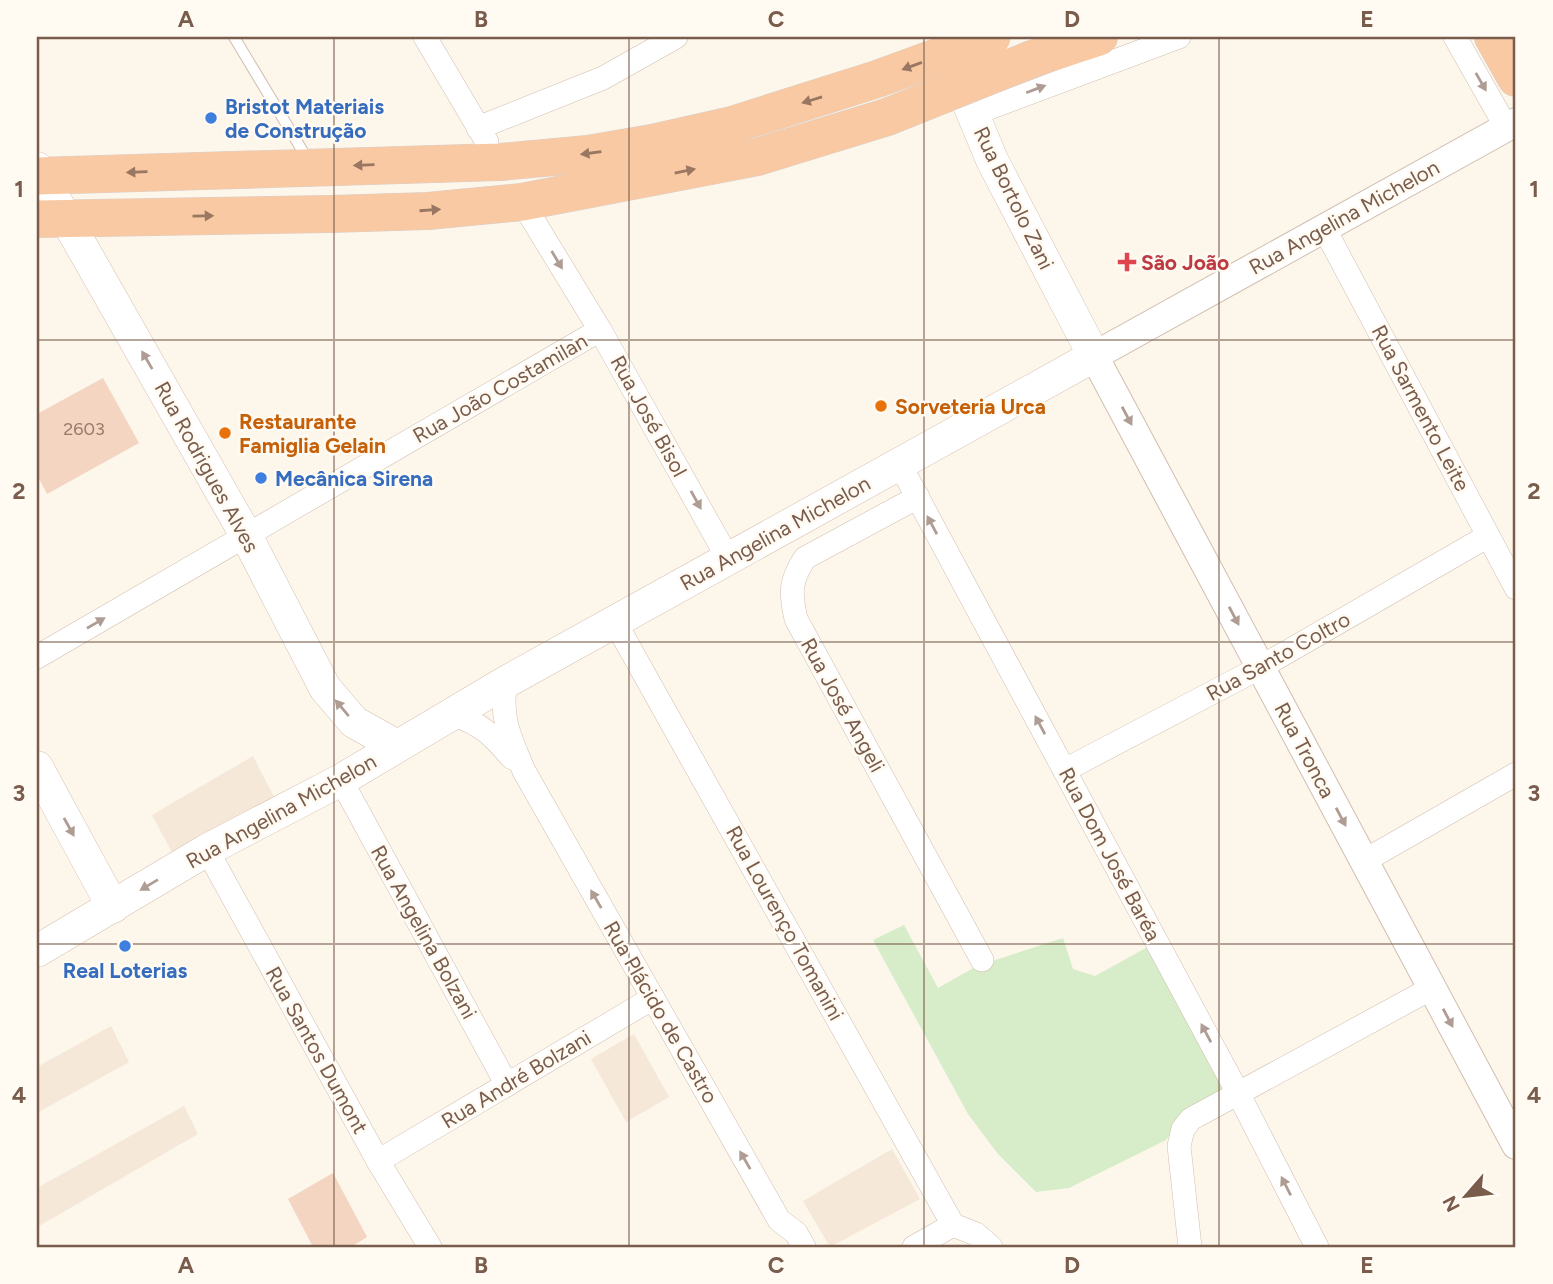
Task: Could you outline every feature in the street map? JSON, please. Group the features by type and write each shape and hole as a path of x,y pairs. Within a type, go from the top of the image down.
{"highway":[{"path":"38,173 500,162 588,154 732,125 877,79 992,37"},
{"path":"51,218 344,214 428,211 522,202 757,157 887,117 1032,59 1099,37"},
{"path":"1493,37 1516,78"}],"main road":[{"name":"Rua Bortolo Zani","path":"943,37 992,160 1094,356"},
{"name":"Rua Rodrigues Alves","path":"38,173 51,218 247,537 325,688 354,722 397,746"},
{"name":"Rua Angelina Michelon","path":"37,951 207,850 341,780 506,682 1094,356"},
{"path":"37,767 113,907"}],"street":[{"path":"425,37 500,162"},
{"path":"478,128 603,78 676,37"},
{"path":"973,114 1179,37"},
{"path":"1455,37 1511,124"},
{"name":"Rua Angelina Michelon","path":"1094,356 1511,124"},
{"name":"Rua José Bisol","path":"522,202 600,330 729,560"},
{"name":"Rua Sarmento Leite","path":"1324,228 1516,588"},
{"name":"Rua João Costamilan","path":"37,657 600,330"},
{"name":"Rua Tronca","path":"1094,356 1516,1145"},
{"name":"Rua Dom José Baréa","path":"899,463 1238,1093 1317,1247"},
{"name":"Rua José Angeli","path":"918,497 805,558 794,575 791,596 796,619 982,960"},
{"name":"Rua Santo Coltro","path":"1065,770 1261,667 1489,536"},
{"name":"Rua Lourenço Tomanini","path":"615,622 953,1225"},
{"name":"Rua Plácido de Castro","path":"506,682 503,697 505,724 524,771 779,1220 796,1233 804,1247"},
{"name":"Rua Plácido de Castro","path":"454,715 474,722 494,737 524,771"},
{"path":"1364,861 1516,774"},
{"name":"Rua Angelina Bolzani","path":"341,780 507,1084"},
{"name":"Rua Santos Dumont","path":"207,850 378,1161 430,1247"},
{"path":"1190,1247 1179,1146 1183,1129 1191,1119 1432,988"},
{"name":"Rua André Bolzani","path":"378,1161 653,998"},
{"path":"779,1220 786,1247"},
{"path":"915,1247 953,1225 976,1234 991,1247"}],"lane":[{"path":"234,37 312,167"}],"shaded area":[{"path":"253,756 274,797 174,856 152,815"},
{"path":"111,1026 129,1062 37,1113 37,1067"},
{"path":"634,1034 669,1097 626,1122 591,1059"},
{"path":"184,1106 198,1134 39,1226 37,1188"},
{"path":"892,1149 920,1199 830,1247 803,1201"}],"green space":[{"path":"904,925 938,988 977,966 1063,938 1073,969 1095,976 1155,943 1234,1092 1179,1123 1166,1140 1069,1188 1036,1192 998,1154 968,1114 873,940"}],"building":[{"path":"103,378 139,443 47,494 37,475 37,414"},
{"path":"333,1173 367,1237 351,1247 313,1247 288,1199"}],"place":[{"name":"Bristot Materiais de Construção","path":"211,118"},
{"name":"São João","path":"1127,262"},
{"name":"Sorveteria Urca","path":"881,406"},
{"name":"Restaurante Famiglia Gelain","path":"225,433"},
{"name":"Mecânica Sirena","path":"261,478"},
{"name":"Real Loterias","path":"125,946"}]}
